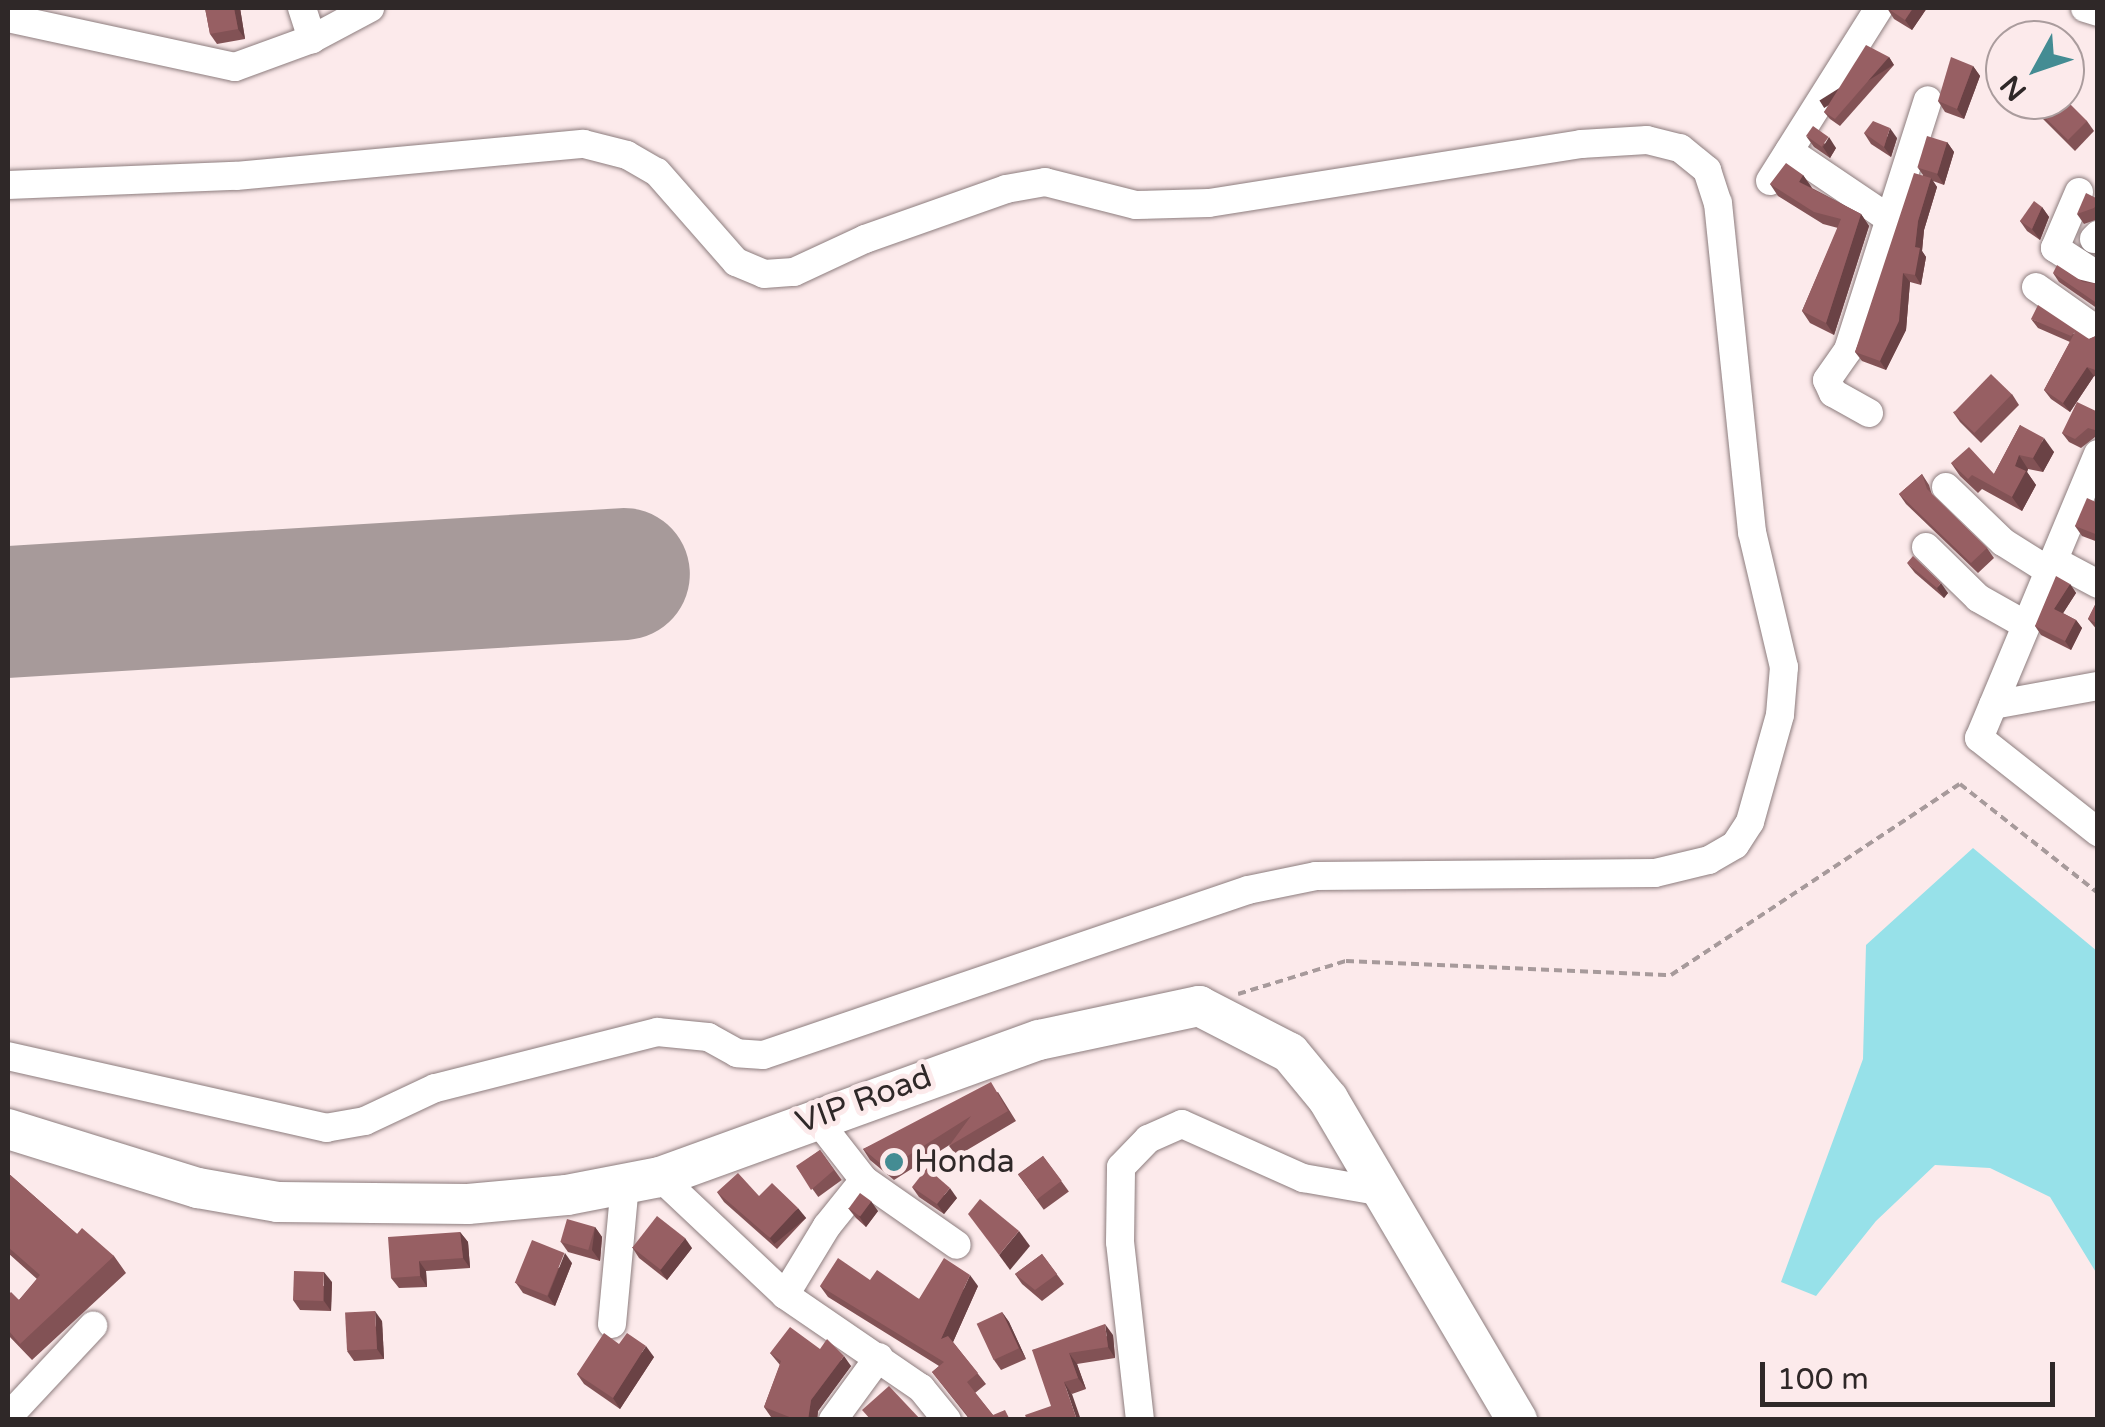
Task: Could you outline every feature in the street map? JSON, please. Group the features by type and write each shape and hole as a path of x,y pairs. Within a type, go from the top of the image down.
{"highway":[{"name":"VIP Road","path":"11,1136 198,1188 278,1202 468,1204 642,1180 1039,1040 1199,1006"},
{"path":"1199,1006 1290,1053 1389,1193 1516,1420"}],"street":[{"path":"302,8 312,39"},
{"path":"8,18 235,67 312,39 370,8"},
{"path":"1770,181 1879,8"},
{"path":"2085,8 2098,12"},
{"path":"1869,413 1833,393 1828,380 1848,350 1894,222 1928,100"},
{"path":"8,185 236,176 584,144 627,154 657,172 736,262 764,274 794,272 865,240 1006,189 1046,182 1136,205 1209,203 1582,144 1647,140 1680,148 1706,170 1718,202 1752,532 1784,667 1780,715 1750,822 1736,845 1709,860 1655,873 1316,876 1248,890 764,1055 737,1053 708,1037 657,1032 434,1088 364,1120 327,1128 8,1056"},
{"path":"1790,151 1894,222"},
{"path":"2079,192 2055,248 2098,276"},
{"path":"2036,286 2098,331"},
{"path":"2098,454 1979,738 2098,832"},
{"path":"1946,486 2003,542 2098,584"},
{"path":"1926,547 1978,598 2026,624"},
{"path":"1993,705 2098,686"},
{"path":"815,1117 864,1180 957,1245"},
{"path":"1140,1420 1120,1242 1121,1167 1148,1139 1182,1124 1303,1178 1389,1193"},
{"path":"612,1324 642,1180 785,1296 921,1388 947,1420"},
{"path":"785,1296 827,1226 864,1180"},
{"path":"8,1417 93,1326"},
{"path":"832,1420 879,1357"}],"path":[{"path":"1199,1006 1346,961 1671,975 1960,784 2098,893"}],"water":[{"path":"1973,848 2097,951 2097,1274 2050,1197 1990,1168 1935,1165 1876,1221 1816,1296 1781,1282 1863,1059 1866,945"}],"building":[{"path":"205,8 234,8 238,29 210,34"},
{"path":"1887,8 1913,8 1905,20"},
{"path":"1866,45 1889,57 1835,119 1824,112"},
{"path":"1951,57 1973,66 1957,109 1938,101"},
{"path":"2085,119 2087,121 2068,140 2047,120"},
{"path":"1873,121 1890,128 1884,147 1864,133"},
{"path":"1813,126 1829,137 1822,147 1806,136"},
{"path":"1927,136 1947,142 1937,174 1917,168"},
{"path":"1786,163 1803,175 1799,182 1861,214 1826,323 1802,311 1841,219 1814,212 1770,184"},
{"path":"1914,173 1931,178 1918,221 1915,247 1920,248 1915,275 1903,273 1899,321 1880,361 1855,352"},
{"path":"2086,193 2098,202 2094,208 2077,214"},
{"path":"2034,201 2042,207 2032,229 2020,221"},
{"path":"2057,265 2083,282 2098,284 2098,304 2053,273"},
{"path":"2038,305 2089,339 2098,335 2098,371 2087,367 2063,403 2044,390 2075,332 2071,336 2031,319"},
{"path":"1991,374 2012,394 1974,433 1953,413"},
{"path":"2077,402 2098,412 2098,431 2088,428 2075,439 2062,433"},
{"path":"2020,425 2044,438 2033,458 2019,455 2015,466 2026,471 2012,497 1972,475 1968,479 1951,463 1969,447 1994,474"},
{"path":"1922,474 1927,489 1987,548 1971,563 1899,494"},
{"path":"2087,498 2098,503 2098,535 2075,526"},
{"path":"1913,556 1941,583 1937,588 1907,563"},
{"path":"2056,576 2070,584 2054,609 2076,620 2065,641 2035,626"},
{"path":"2098,599 2098,624 2088,619"},
{"path":"991,1082 1008,1111 949,1146 971,1116 887,1169 863,1149"},
{"path":"820,1150 834,1170 811,1190 796,1166"},
{"path":"1043,1156 1062,1181 1037,1199 1018,1175"},
{"path":"927,1168 950,1188 937,1204 912,1187"},
{"path":"8,1173 77,1234 82,1228 114,1256 20,1344 8,1330 8,1295 11,1292 19,1300 40,1275 8,1247"},
{"path":"738,1173 759,1196 772,1183 798,1208 770,1238 717,1192"},
{"path":"860,1193 871,1201 860,1217 849,1208"},
{"path":"980,1199 1019,1231 999,1255 968,1214"},
{"path":"657,1216 685,1238 661,1270 632,1248"},
{"path":"567,1219 595,1227 588,1250 560,1242"},
{"path":"460,1232 463,1258 419,1261 420,1276 391,1278 388,1237"},
{"path":"532,1240 564,1253 547,1296 515,1283"},
{"path":"1042,1254 1057,1274 1035,1290 1015,1274"},
{"path":"838,1258 870,1280 877,1270 919,1299 944,1258 970,1275 941,1339 948,1336 978,1373 967,1382 993,1415 1005,1410 1010,1420 971,1420 932,1372 944,1362 820,1286"},
{"path":"294,1271 324,1272 323,1301 293,1300"},
{"path":"375,1311 377,1349 347,1351 345,1313"},
{"path":"1002,1312 1019,1348 994,1360 977,1324"},
{"path":"1105,1324 1108,1347 1069,1353 1078,1378 1064,1382 1077,1420 1027,1420 1025,1415 1051,1406 1032,1350"},
{"path":"790,1327 820,1349 827,1339 844,1356 811,1400 808,1420 797,1420 764,1407 781,1361 770,1353"},
{"path":"604,1333 619,1344 627,1333 646,1346 613,1398 577,1374"},
{"path":"889,1386 921,1420 871,1420 862,1410"}],"runway":[{"path":"8,612 624,574"}],"place":[{"name":"Honda","path":"894,1162"}]}
